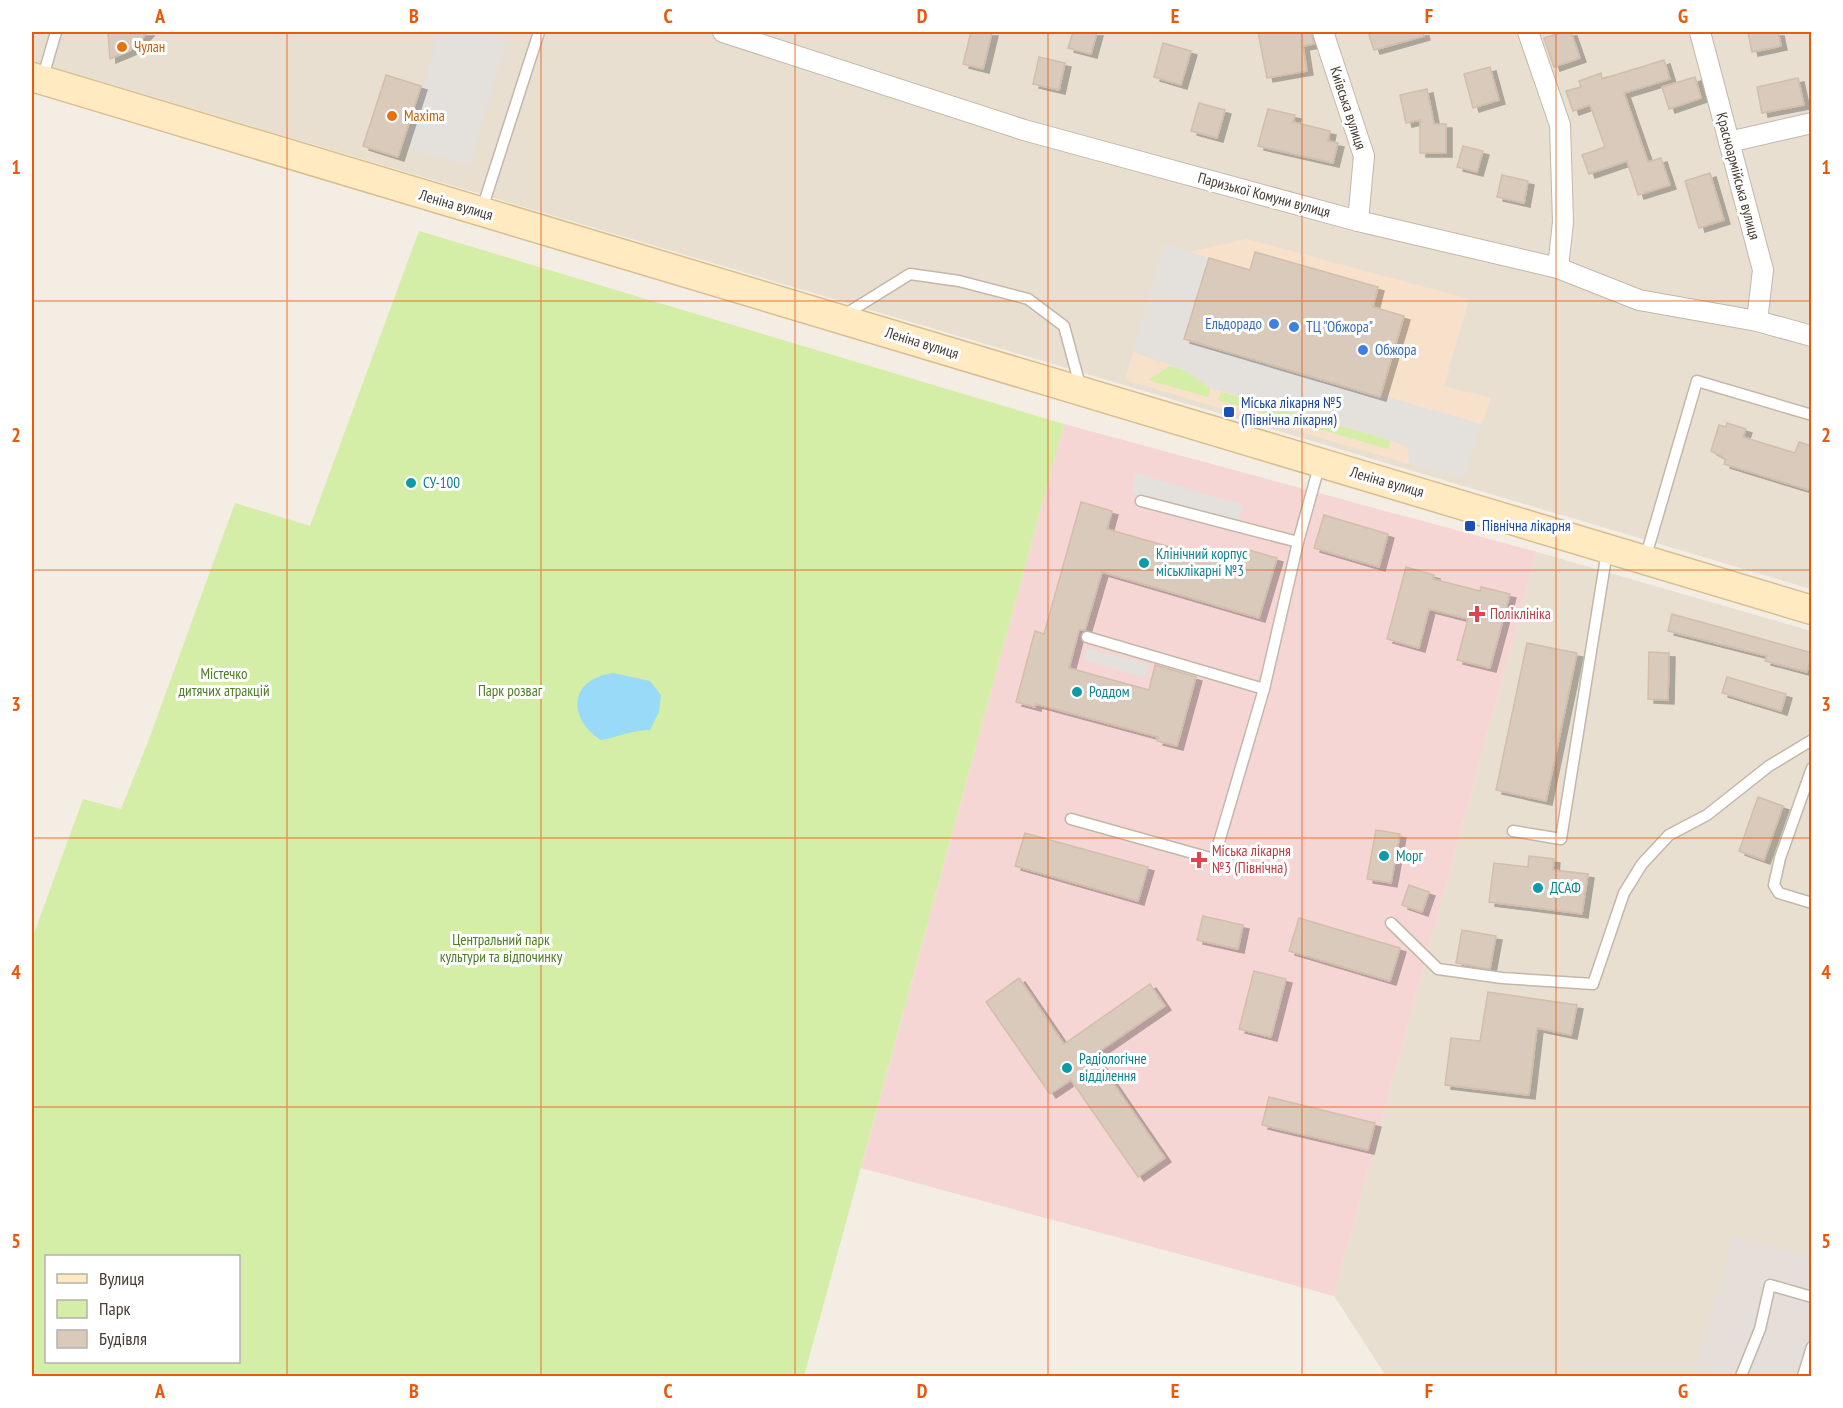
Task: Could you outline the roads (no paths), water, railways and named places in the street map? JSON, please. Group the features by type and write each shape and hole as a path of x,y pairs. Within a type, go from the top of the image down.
{"main road":[{"name":"Леніна вулиця","path":"37,79 1812,610"}],"street":[{"name":"Паризької Комуни вулиця","path":"723,32 1024,130 1358,221 1558,268 1639,300 1757,321 1812,336"},
{"name":"Київська вулиця","path":"1323,32 1364,156 1358,221"},
{"path":"1528,32 1560,125 1563,222 1558,268"},
{"name":"Красноармійська вулиця","path":"1700,32 1763,270 1757,321"},
{"path":"1729,142 1812,123"}],"lane":[{"path":"37,79 56,32"},
{"path":"481,213 539,32"},
{"path":"839,318 910,274 959,280 1028,299 1064,326 1081,391"},
{"path":"1644,559 1697,381 1812,415"},
{"path":"1071,819 1214,859 1263,689 1298,542 1320,463"},
{"path":"1141,501 1298,542"},
{"path":"1513,831 1561,839 1607,548"},
{"path":"1087,637 1263,689"},
{"path":"1391,923 1438,969 1502,978 1593,984 1624,893 1642,864 1669,835 1707,815 1769,766 1812,740"},
{"path":"1812,768 1780,858 1774,885 1779,892 1812,903"},
{"path":"1800,802 1812,804"},
{"path":"1741,1377 1760,1329 1770,1285 1812,1298"},
{"path":"1803,1377 1812,1347"}],"water":[{"path":"613,673 650,681 661,695 659,712 650,730 631,732 601,740 582,721 578,711 578,700 581,691 588,683 598,677"}],"place":[{"name":"Чулан","path":"122,47"},
{"name":"Maxima","path":"392,116"},
{"name":"Ельдорадо","path":"1274,324"},
{"name":"ТЦ \"Обжора\"","path":"1294,327"},
{"name":"Обжора","path":"1363,350"},
{"name":"Міська лікарня №5 (Північна лікарня)","path":"1229,412"},
{"name":"СУ-100","path":"411,483"},
{"name":"Північна лікарня","path":"1470,526"},
{"name":"Клінічний корпус міськлікарні №3","path":"1144,563"},
{"name":"Поліклініка","path":"1477,614"},
{"name":"Роддом","path":"1077,692"},
{"name":"Морг","path":"1384,856"},
{"name":"Міська лікарня №3 (Північна)","path":"1199,860"},
{"name":"ДСАФ","path":"1538,888"},
{"name":"Радіологічне відділення","path":"1067,1068"}],"park label":[{"name":"Містечко дитячих атракцій","path":"224,682"},
{"name":"Парк розваг","path":"510,691"},
{"name":"Центральний парк культури та відпочинку","path":"501,948"}]}
